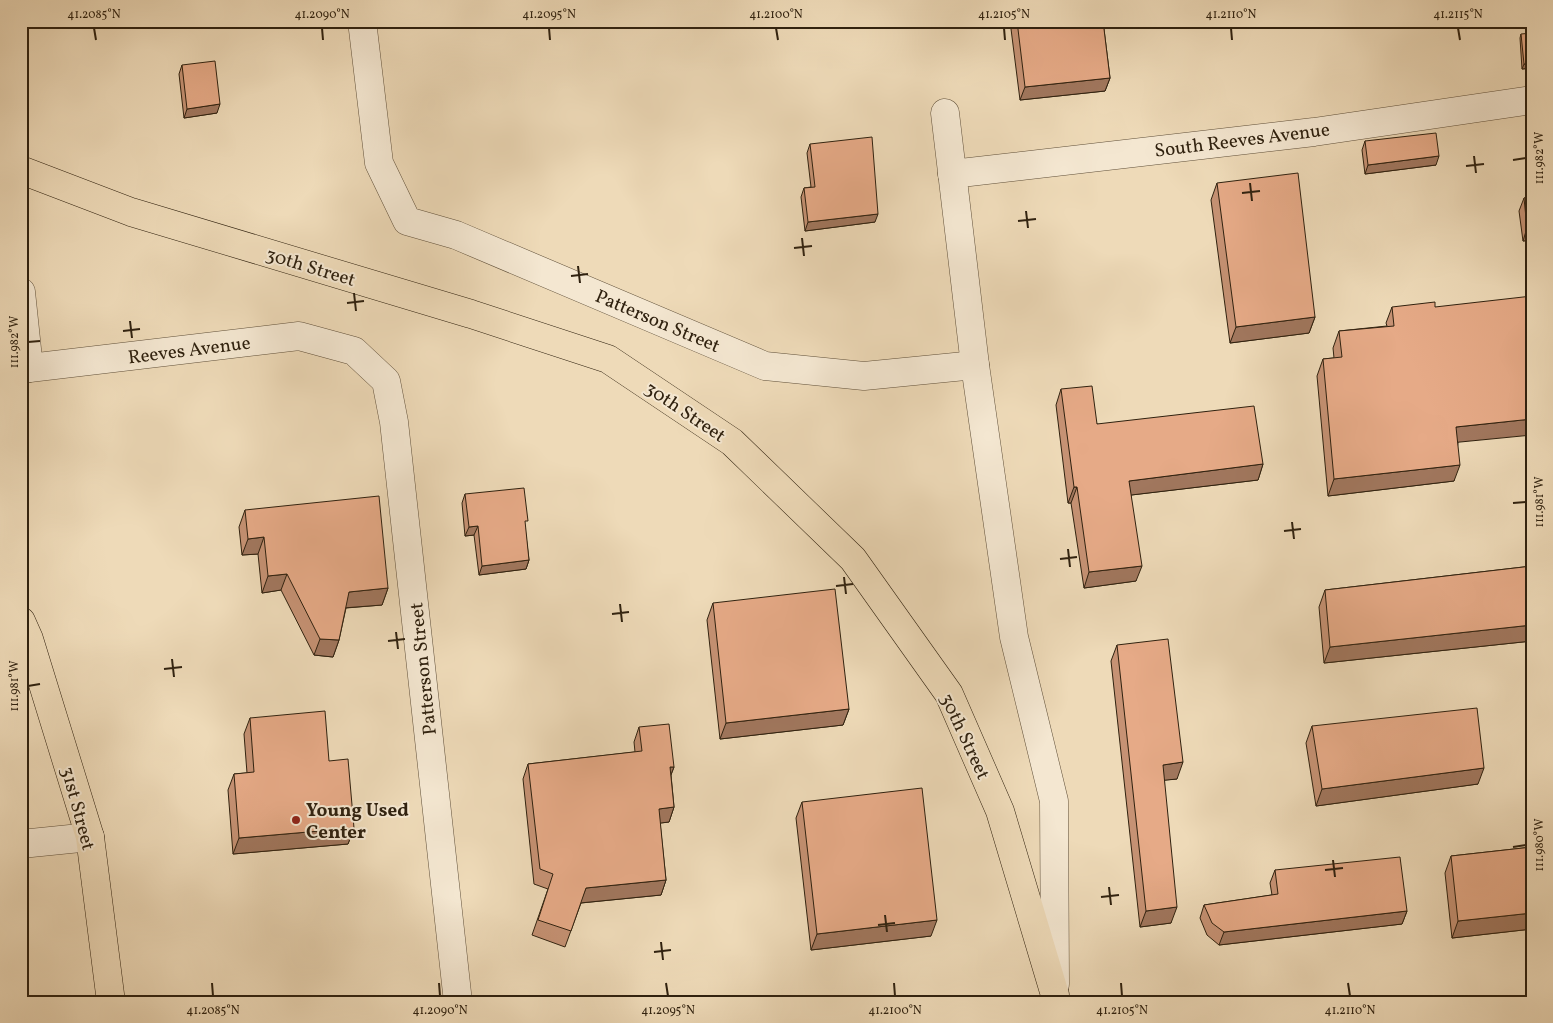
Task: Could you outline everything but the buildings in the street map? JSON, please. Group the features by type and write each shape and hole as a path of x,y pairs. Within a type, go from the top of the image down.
{"main road":[{"name":"30th Street","path":"21,170 131,212 471,314 608,359 732,442 853,559 950,694 1000,811 1055,998"},
{"name":"31st Street","path":"21,621 29,639 90,837 111,1002"}],"street":[{"name":"Patterson Street","path":"362,21 379,163 407,221 456,235 764,366 864,376 974,366"},
{"name":"South Reeves Avenue","path":"952,174 1314,132 1532,100"},
{"name":"30th Street","path":"945,113 974,366 1014,637 1054,801 1055,998"},
{"path":"21,292 25,369"},
{"name":"Reeves Avenue","path":"25,369 299,336 354,351"},
{"name":"Patterson Street","path":"354,351 386,381 394,422 458,1002"},
{"path":"21,844 90,837"}],"place":[{"name":"Young Used Center","path":"296,820"}]}
